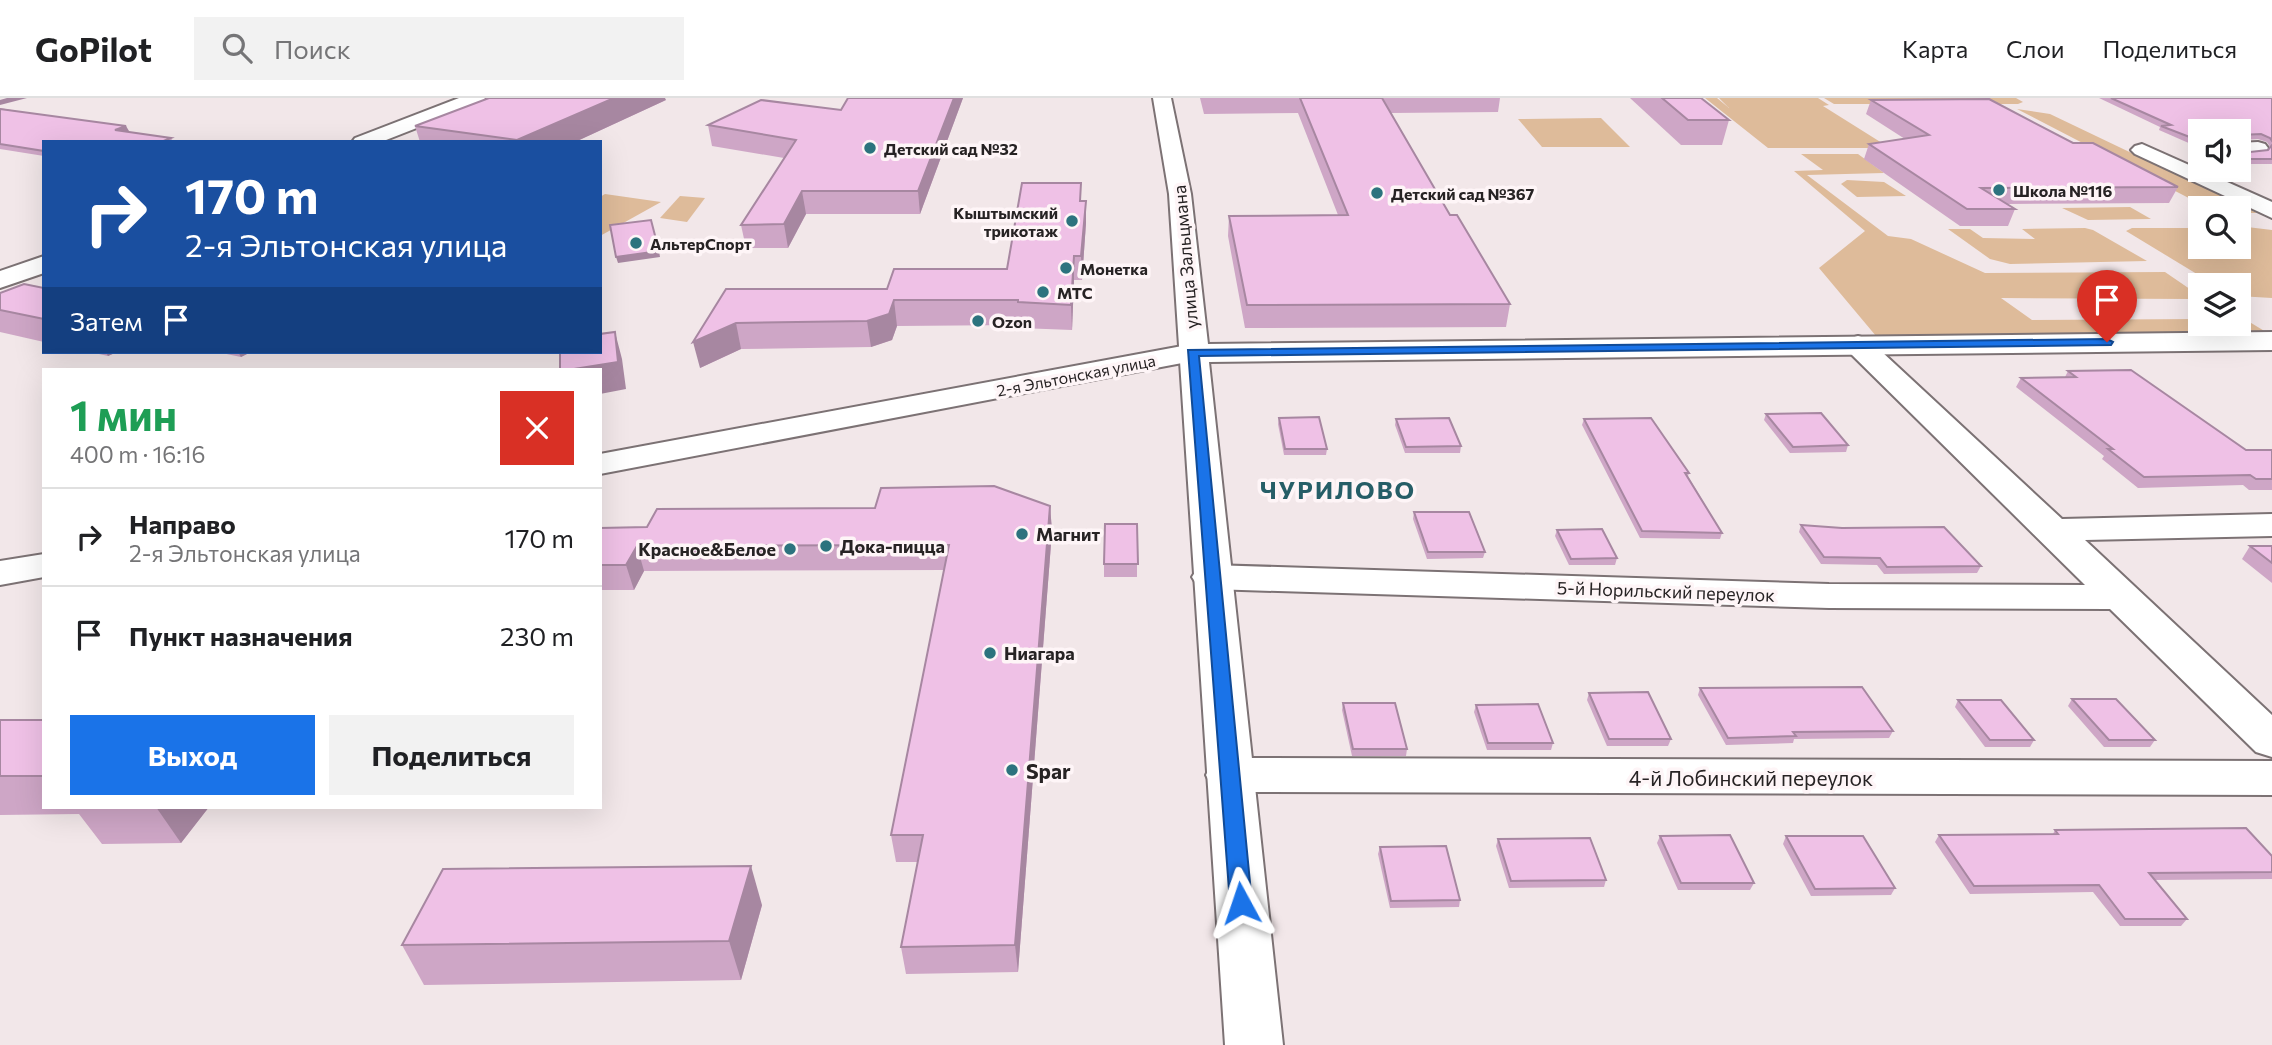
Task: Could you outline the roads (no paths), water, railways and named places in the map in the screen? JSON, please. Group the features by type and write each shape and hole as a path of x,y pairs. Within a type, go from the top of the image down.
{"street":[{"path":"367,140 476,98"},
{"name":"улица Зальцмана","path":"1162,98 1179,182 1211,577 1254,1045"},
{"path":"2188,149 2142,150 2188,172"},
{"path":"2210,182 2272,211"},
{"path":"0,281 42,265"},
{"name":"2-я Эльтонская улица","path":"602,464 1193,353 2272,341"},
{"path":"1858,345 2272,741"},
{"path":"2052,530 2272,524"},
{"path":"0,573 42,565"},
{"name":"5-й Норильский переулок","path":"1211,577 1829,596 2121,597"},
{"name":"4-й Лобинский переулок","path":"1229,775 2272,778"}],"place":[{"name":"Детский сад №32","path":"870,148"},
{"name":"Школа №116","path":"1999,190"},
{"name":"Детский сад №367","path":"1377,193"},
{"name":"Кыштымский трикотаж","path":"1072,221"},
{"name":"АльтерСпорт","path":"636,243"},
{"name":"Монетка","path":"1066,268"},
{"name":"МТС","path":"1043,292"},
{"name":"Ozon","path":"978,321"},
{"name":"Магнит","path":"1022,534"},
{"name":"Дока-пицца","path":"826,546"},
{"name":"Красное&Белое","path":"790,549"},
{"name":"Ниагара","path":"990,653"},
{"name":"Spar","path":"1012,770"}],"district":[{"name":"ЧУРИЛОВО","path":"1338,489"}]}
